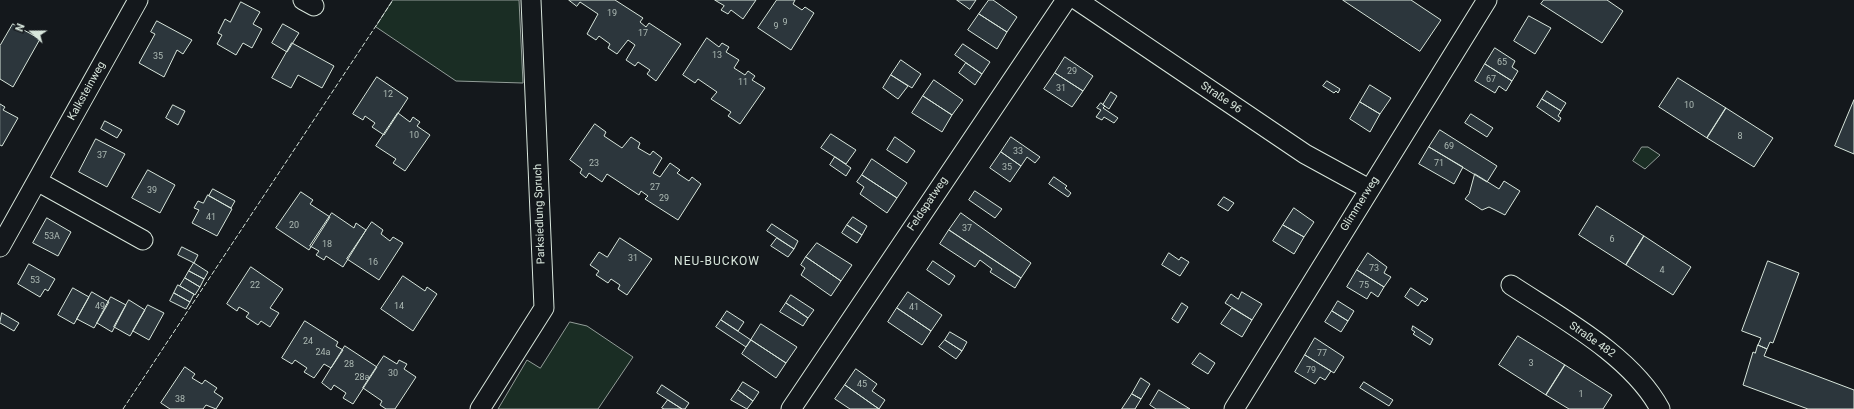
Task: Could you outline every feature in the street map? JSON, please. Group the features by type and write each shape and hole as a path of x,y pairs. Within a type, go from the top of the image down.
{"street":[{"name":"Kalksteinweg","path":"0,247 138,0"},
{"name":"Parksiedlung Spruch","path":"480,409 544,308 531,0"},
{"name":"Feldspatweg","path":"791,409 1066,0"},
{"name":"Straße 96","path":"1077,0 1305,154 1369,189"},
{"name":"Glimmerweg","path":"1234,409 1487,0"},
{"path":"37,181 143,240"},
{"name":"Straße 482","path":"1512,285 1608,350 1626,364 1642,382 1660,409"}],"green space":[{"path":"393,0 519,0 523,83 456,81 376,27"},
{"path":"1642,147 1648,147 1660,155 1645,169 1633,161"},
{"path":"570,322 587,326 633,357 598,409 498,409 527,360 540,368"}],"building":[{"path":"569,0 615,0 643,18 640,22 646,27 649,23 681,44 656,81 647,74 650,70 638,62 635,66 626,60 635,45 628,40 617,54 608,48 610,44 599,36 596,40 587,34 598,14 580,2 577,6"},
{"path":"715,0 756,0 743,19 731,10 728,14 721,10 724,6"},
{"path":"777,0 795,0 793,4 802,10 805,7 814,13 791,50 758,28"},
{"path":"957,0 976,0 970,9"},
{"path":"989,0 993,0 1017,17 1007,32 979,14"},
{"path":"1343,0 1411,0 1441,20 1420,51"},
{"path":"1544,0 1607,0 1623,11 1602,43 1541,4"},
{"path":"241,2 260,12 253,24 262,29 252,48 243,43 236,55 217,44 222,35 218,33 225,19 230,22"},
{"path":"979,14 1007,32 997,49 968,30"},
{"path":"1529,16 1551,28 1535,54 1514,41"},
{"path":"157,21 192,40 183,54 177,50 164,77 139,63 155,34 151,32"},
{"path":"13,24 40,39 13,87 0,79 0,46"},
{"path":"283,24 299,33 287,52 272,43"},
{"path":"707,38 719,47 722,43 729,47 726,52 739,60 734,68 745,75 748,71 755,76 752,80 765,88 740,124 728,116 731,112 711,99 717,92 698,79 695,83 683,75"},
{"path":"292,43 334,66 322,88 298,75 291,88 272,78"},
{"path":"963,44 990,62 982,74 955,55"},
{"path":"1495,48 1515,61 1512,67 1518,71 1512,81 1485,64"},
{"path":"1065,57 1093,76 1083,91 1055,73"},
{"path":"901,60 921,74 912,88 891,75"},
{"path":"966,63 982,74 975,85 959,73"},
{"path":"1485,64 1512,81 1506,91 1499,86 1495,93 1475,81"},
{"path":"1055,73 1083,91 1072,107 1044,89"},
{"path":"891,75 908,86 898,99 883,88"},
{"path":"377,77 408,98 384,135 372,127 375,123 365,116 363,120 353,114"},
{"path":"1678,78 1726,108 1707,138 1659,107"},
{"path":"934,80 963,100 952,115 923,96"},
{"path":"1327,81 1340,89 1338,93 1336,91 1334,93 1323,86"},
{"path":"1370,85 1391,98 1380,114 1360,102"},
{"path":"1547,91 1566,103 1561,111 1542,99"},
{"path":"1111,92 1117,96 1109,109 1103,105"},
{"path":"923,96 952,115 942,132 912,113"},
{"path":"1542,99 1561,111 1558,116 1561,118 1559,122 1537,107"},
{"path":"1854,100 1854,154 1835,146"},
{"path":"1360,102 1380,114 1370,132 1350,119"},
{"path":"1101,103 1105,106 1103,108 1118,118 1114,123 1104,117 1102,120 1096,117 1101,110 1097,108"},
{"path":"0,104 5,107 3,110 18,118 2,146 0,145"},
{"path":"173,105 185,111 178,125 166,118"},
{"path":"1726,108 1773,138 1754,167 1707,138"},
{"path":"398,113 410,122 413,117 420,122 417,126 430,135 405,171 393,163 396,159 376,146"},
{"path":"1471,114 1493,128 1487,137 1465,123"},
{"path":"105,121 122,130 117,138 101,129"},
{"path":"595,124 606,132 604,136 622,148 631,137 640,143 638,148 650,155 653,151 662,158 653,173 660,177 670,163 680,170 677,173 689,181 692,177 701,184 678,220 645,199 648,196 641,191 639,195 607,174 602,182 589,173 586,178 580,173 582,169 570,160"},
{"path":"1440,130 1497,166 1487,182 1429,147"},
{"path":"831,134 856,150 846,164 821,148"},
{"path":"895,137 915,151 907,163 887,150"},
{"path":"1011,137 1040,157 1035,163 1027,157 1021,166 1001,152"},
{"path":"96,139 125,154 107,187 79,172"},
{"path":"1429,147 1463,167 1454,184 1419,164"},
{"path":"1001,152 1021,166 1010,182 990,168"},
{"path":"835,157 851,168 846,176 830,165"},
{"path":"872,159 907,183 897,198 862,175"},
{"path":"148,170 175,185 160,213 132,198"},
{"path":"1475,174 1499,189 1504,181 1520,191 1505,215 1489,207 1482,210 1465,199 1469,194"},
{"path":"862,175 897,198 887,213 860,194 864,187 857,182"},
{"path":"1054,177 1067,186 1065,188 1071,193 1068,197 1049,184"},
{"path":"213,189 235,201 231,208 209,196"},
{"path":"975,191 1002,209 995,218 969,200"},
{"path":"301,192 313,200 310,204 330,217 309,250 276,228"},
{"path":"208,195 232,209 217,236 192,223 199,210 194,208 198,201 203,203"},
{"path":"1224,197 1234,203 1228,211 1218,205"},
{"path":"1597,206 1644,236 1626,265 1579,235"},
{"path":"1294,208 1314,222 1304,237 1283,225"},
{"path":"332,213 354,228 356,223 366,230 343,267 326,256 324,260 316,255 319,251 310,246"},
{"path":"961,213 1031,263 1021,278 949,230"},
{"path":"853,217 867,226 862,235 847,225"},
{"path":"47,218 71,232 58,256 33,243"},
{"path":"372,222 383,230 381,234 390,241 393,237 403,243 379,280 347,259"},
{"path":"772,224 798,241 794,249 767,231"},
{"path":"847,225 862,235 857,243 842,233"},
{"path":"1283,225 1304,237 1294,254 1273,241"},
{"path":"949,230 1021,278 1015,288 990,272 992,269 980,260 975,267 940,244"},
{"path":"1644,236 1691,267 1673,295 1626,265"},
{"path":"620,238 652,259 627,295 618,289 620,285 611,279 608,283 596,275 599,271 590,265 599,252 607,257"},
{"path":"777,238 794,249 788,257 771,246"},
{"path":"817,243 852,265 841,281 806,257"},
{"path":"182,247 198,255 194,263 178,255"},
{"path":"1169,253 1179,260 1181,257 1189,262 1180,276 1162,265"},
{"path":"1368,253 1387,267 1384,273 1391,277 1384,287 1357,270"},
{"path":"806,257 841,281 831,296 801,275 805,268 801,265"},
{"path":"933,261 955,276 949,285 927,270"},
{"path":"1768,261 1799,273 1773,343 1770,342 1767,349 1758,345 1761,338 1742,331"},
{"path":"194,263 208,272 204,279 189,271"},
{"path":"29,264 55,279 48,291 45,289 40,297 18,284"},
{"path":"251,267 283,289 270,308 279,313 270,327 261,321 258,325 246,317 249,313 239,307 237,311 227,304"},
{"path":"1357,270 1384,287 1378,297 1371,292 1367,299 1347,287"},
{"path":"189,271 204,279 200,287 185,278"},
{"path":"403,276 425,291 427,287 437,294 413,331 381,309"},
{"path":"185,278 200,287 195,295 180,286"},
{"path":"178,285 194,294 190,302 174,293"},
{"path":"73,288 89,297 74,324 58,315"},
{"path":"1411,288 1428,299 1425,302 1422,300 1418,306 1405,297"},
{"path":"92,292 109,302 94,328 77,319"},
{"path":"908,292 942,315 931,331 897,308"},
{"path":"1242,292 1262,304 1252,320 1225,303 1231,294 1238,299"},
{"path":"174,293 190,302 186,309 170,301"},
{"path":"791,295 814,310 808,318 786,303"},
{"path":"111,297 126,305 112,332 97,323"},
{"path":"129,300 145,310 130,336 114,327"},
{"path":"1338,301 1354,311 1348,321 1332,311"},
{"path":"786,303 808,318 803,326 780,312"},
{"path":"1182,303 1188,307 1178,323 1172,319"},
{"path":"148,305 164,313 149,340 133,331"},
{"path":"897,308 931,331 922,345 888,322"},
{"path":"1232,308 1252,320 1242,337 1221,324"},
{"path":"727,311 744,322 738,331 721,320"},
{"path":"1332,311 1348,321 1341,332 1325,322"},
{"path":"2,313 19,323 14,331 0,323"},
{"path":"721,320 751,340 746,347 716,327"},
{"path":"305,321 338,342 336,346 343,350 331,368 324,364 314,378 304,372 307,368 295,360 292,364 282,358"},
{"path":"761,324 797,347 786,363 751,340"},
{"path":"1413,326 1433,339 1430,345 1413,334 1415,332 1412,330"},
{"path":"950,332 967,342 962,351 945,340"},
{"path":"1518,336 1565,365 1546,395 1499,365"},
{"path":"1315,338 1344,357 1334,373 1305,355"},
{"path":"751,340 786,363 776,378 742,354"},
{"path":"945,340 962,351 956,359 939,347"},
{"path":"1758,345 1767,349 1764,356 1854,390 1854,409 1808,409 1743,385 1753,352 1755,353"},
{"path":"345,346 377,367 353,404 343,398 346,393 334,385 331,390 322,383"},
{"path":"1200,353 1215,363 1208,374 1192,364"},
{"path":"1305,355 1331,371 1325,380 1320,377 1315,384 1295,372"},
{"path":"384,356 397,364 399,360 407,364 404,369 416,377 395,409 386,409 380,405 382,401 363,388"},
{"path":"1565,365 1612,395 1603,409 1569,409 1546,395"},
{"path":"185,367 195,374 192,378 202,384 205,380 217,388 214,392 223,398 216,409 206,405 203,409 170,409 161,403"},
{"path":"856,369 877,384 872,391 885,400 879,409 845,385"},
{"path":"1141,378 1150,384 1141,399 1132,394"},
{"path":"743,382 759,392 753,401 738,390"},
{"path":"1364,382 1393,400 1389,406 1360,388"},
{"path":"662,385 689,403 685,409 682,409 657,393"},
{"path":"845,385 879,409 850,409 835,399"},
{"path":"738,390 753,401 747,409 731,400"},
{"path":"1159,390 1190,409 1156,409 1150,405"},
{"path":"1132,394 1141,399 1135,409 1122,409"},
{"path":"668,400 682,409 662,408"}],"fence":[{"path":"123,409 393,0"}],"district":[{"name":"NEU-BUCKOW","path":"717,262"}]}
